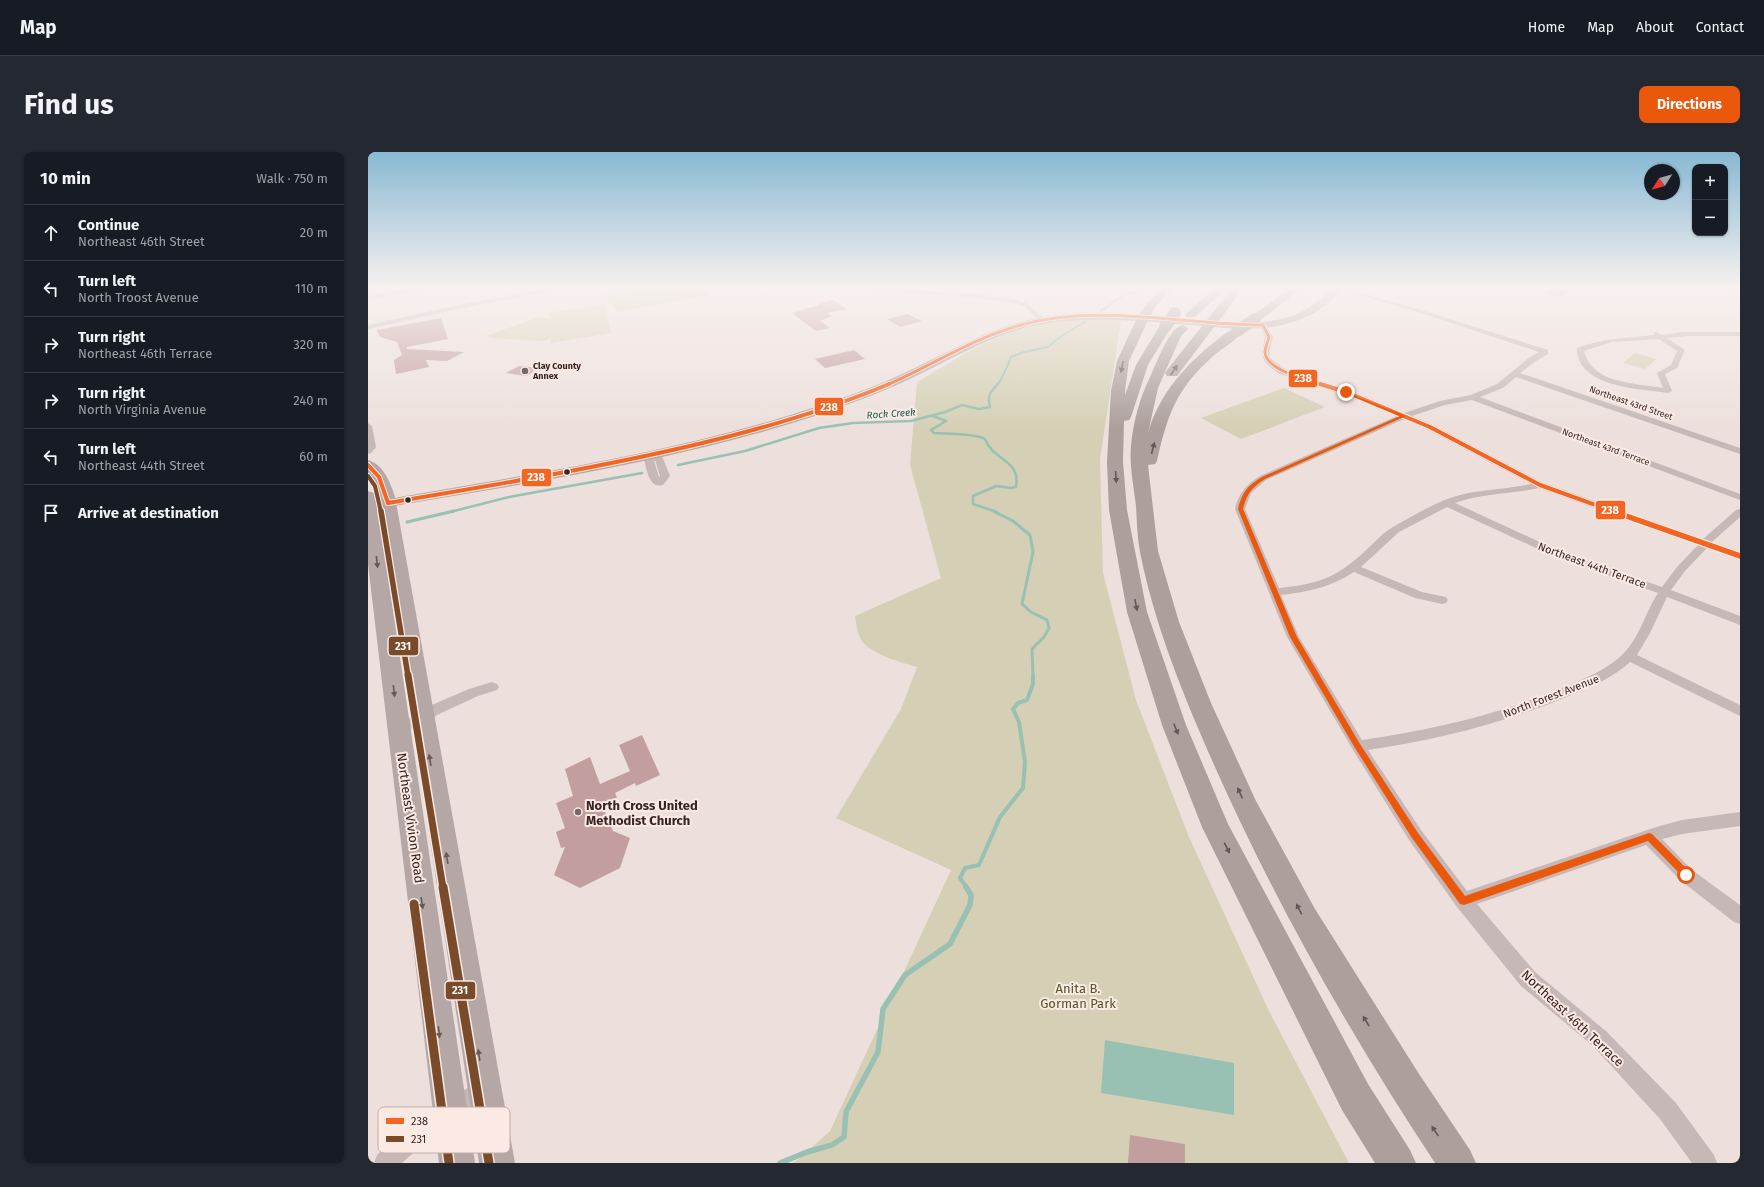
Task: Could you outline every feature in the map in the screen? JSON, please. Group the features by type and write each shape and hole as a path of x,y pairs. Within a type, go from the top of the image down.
{"highway":[{"path":"1136,333 1123,361 1118,391 1115,462 1118,510 1138,612 1174,725 1216,827 1355,1097 1397,1163"},
{"path":"1115,438 1130,401 1142,365 1161,333"},
{"path":"1178,333 1151,388 1144,413 1138,448 1149,551 1169,622 1199,703 1245,805 1304,919 1406,1087 1457,1163"},
{"path":"1144,413 1154,402 1178,364 1202,333"},
{"path":"1142,485 1162,412 1172,395 1190,371 1206,355 1234,333"}],"main road":[{"name":"Northeast Vivion Road","path":"368,465 373,469 384,488 374,503 399,728 449,1107"},
{"name":"Northeast Vivion Road","path":"374,503 389,520 424,718 488,1107"},
{"path":"408,794 419,798 437,798"},
{"name":"Northeast Vivion Road","path":"456,1153 457,1163"},
{"name":"Northeast Vivion Road","path":"495,1153 497,1163"}],"street":[{"path":"374,503 570,472 654,456 778,423 848,400 903,378 997,333"},
{"path":"1266,333 1269,338 1266,356 1278,369 1292,376 1346,392 1430,427 1540,485 1601,508 1740,556"},
{"path":"1404,416 1443,403 1473,397 1500,386 1532,359 1545,352 1488,333"},
{"path":"1659,335 1681,350 1674,366 1661,373 1668,391 1621,383 1592,373 1580,356 1580,350 1594,343 1659,335 1724,335 1734,333"},
{"name":"Northeast 43rd Street","path":"1515,374 1740,451"},
{"name":"Northeast 43rd Terrace","path":"1473,397 1740,497"},
{"name":"Northeast 46th Terrace","path":"1404,416 1263,478 1255,483 1245,494 1240,509 1293,637 1358,746 1415,835 1485,929 1528,979 1600,1039 1668,1111 1706,1163"},
{"path":"368,426 371,447 368,451"},
{"path":"1274,592 1319,585 1334,580 1353,568 1395,530 1454,500 1488,492 1516,490 1540,485"},
{"name":"Northeast 44th Terrace","path":"1447,503 1539,546 1571,559 1665,591 1740,620"},
{"name":"North Forest Avenue","path":"1358,746 1440,732 1521,709 1564,693 1601,676 1616,667 1636,648 1665,591 1704,543 1740,512"},
{"path":"1353,568 1419,595 1442,600"},
{"path":"1629,656 1740,711"},
{"path":"399,728 424,718"},
{"path":"1464,901 1682,827 1740,819"},
{"path":"1649,837 1686,875 1740,916"},
{"path":"452,1107 485,1088"},
{"path":"385,1163 396,1153"}],"green space":[{"path":"494,333 610,333 551,343 551,338 545,341 492,338 486,336"},
{"name":"Anita B. Gorman Park","path":"1008,333 1119,333 1100,459 1103,573 1136,700 1189,837 1269,1011 1349,1163 794,1163 830,1131 951,870 836,818 901,709 917,667 886,657 870,648 860,638 855,616 941,578 910,465 917,382 970,351"},
{"path":"1635,353 1656,359 1645,369 1623,363"},
{"path":"1284,388 1325,407 1241,439 1201,418"}],"shaded area":[{"path":"1105,1040 1234,1063 1234,1115 1101,1093"}],"building":[{"path":"378,333 446,333 448,339 407,347 407,349 464,352 447,361 426,360 429,367 396,374 394,360 402,355 397,342 380,337"},
{"path":"854,350 865,359 825,368 815,359"},
{"path":"519,366 540,368 526,376 506,373"},
{"name":"North Cross United Methodist Church","path":"642,735 660,775 636,786 635,783 615,793 617,798 602,805 613,831 630,838 620,868 580,888 554,875 565,847 561,848 556,832 565,828 556,803 573,796 565,769 590,757 600,784 630,771 619,745"},
{"path":"1130,1135 1185,1144 1185,1163 1128,1163"}],"waterway":[{"name":"Rock Creek","path":"997,385 1003,376 1011,357 1024,352 1048,347 1066,333"},
{"name":"Rock Creek","path":"678,465 745,451 819,428 853,423 911,421 945,412 962,405 979,409 990,407 990,394 997,385"},
{"path":"933,416 946,421 931,430 934,433 968,435 985,439 994,452 1010,465 1016,478 1016,487 1011,488 996,486 973,496 973,504 997,512"},
{"name":"Rock Creek","path":"453,511 509,497 642,473"},
{"name":"Rock Creek","path":"407,522 453,511"},
{"path":"993,511 1013,521 1030,535 1033,552 1022,604 1031,612 1047,620 1049,628 1044,637 1032,649 1033,676"},
{"path":"967,888 960,878 965,868 979,865 1000,817 1023,788 1025,762 1019,722 1013,709 1018,703 1027,700 1033,684 1033,676"},
{"path":"780,1163 807,1152 832,1145 844,1137 846,1112 878,1052 883,1009 905,975 950,944 970,905 971,895 966,887"}],"transit line":[{"name":"238","path":"388,503 607,464 716,440 770,425 860,396 908,376 996,333"},
{"name":"238","path":"1267,333 1269,337 1265,353 1267,359 1283,372 1346,392 1430,427 1540,485 1740,556"},
{"name":"238","path":"368,465 379,477 388,503"},
{"name":"231","path":"368,476 375,486 379,499 480,1107"},
{"name":"231","path":"414,904 441,1107"},
{"name":"231","path":"448,1153 449,1163"},
{"name":"231","path":"487,1153 489,1163"}],"place":[{"name":"Clay County Annex","path":"525,371"},
{"name":"North Cross United Methodist Church","path":"578,812"}],"route":[{"path":"1346,392 1404,416 1263,478 1249,488 1241,502 1240,509 1293,637 1358,746 1415,835 1464,901 1649,837 1686,875"}]}
